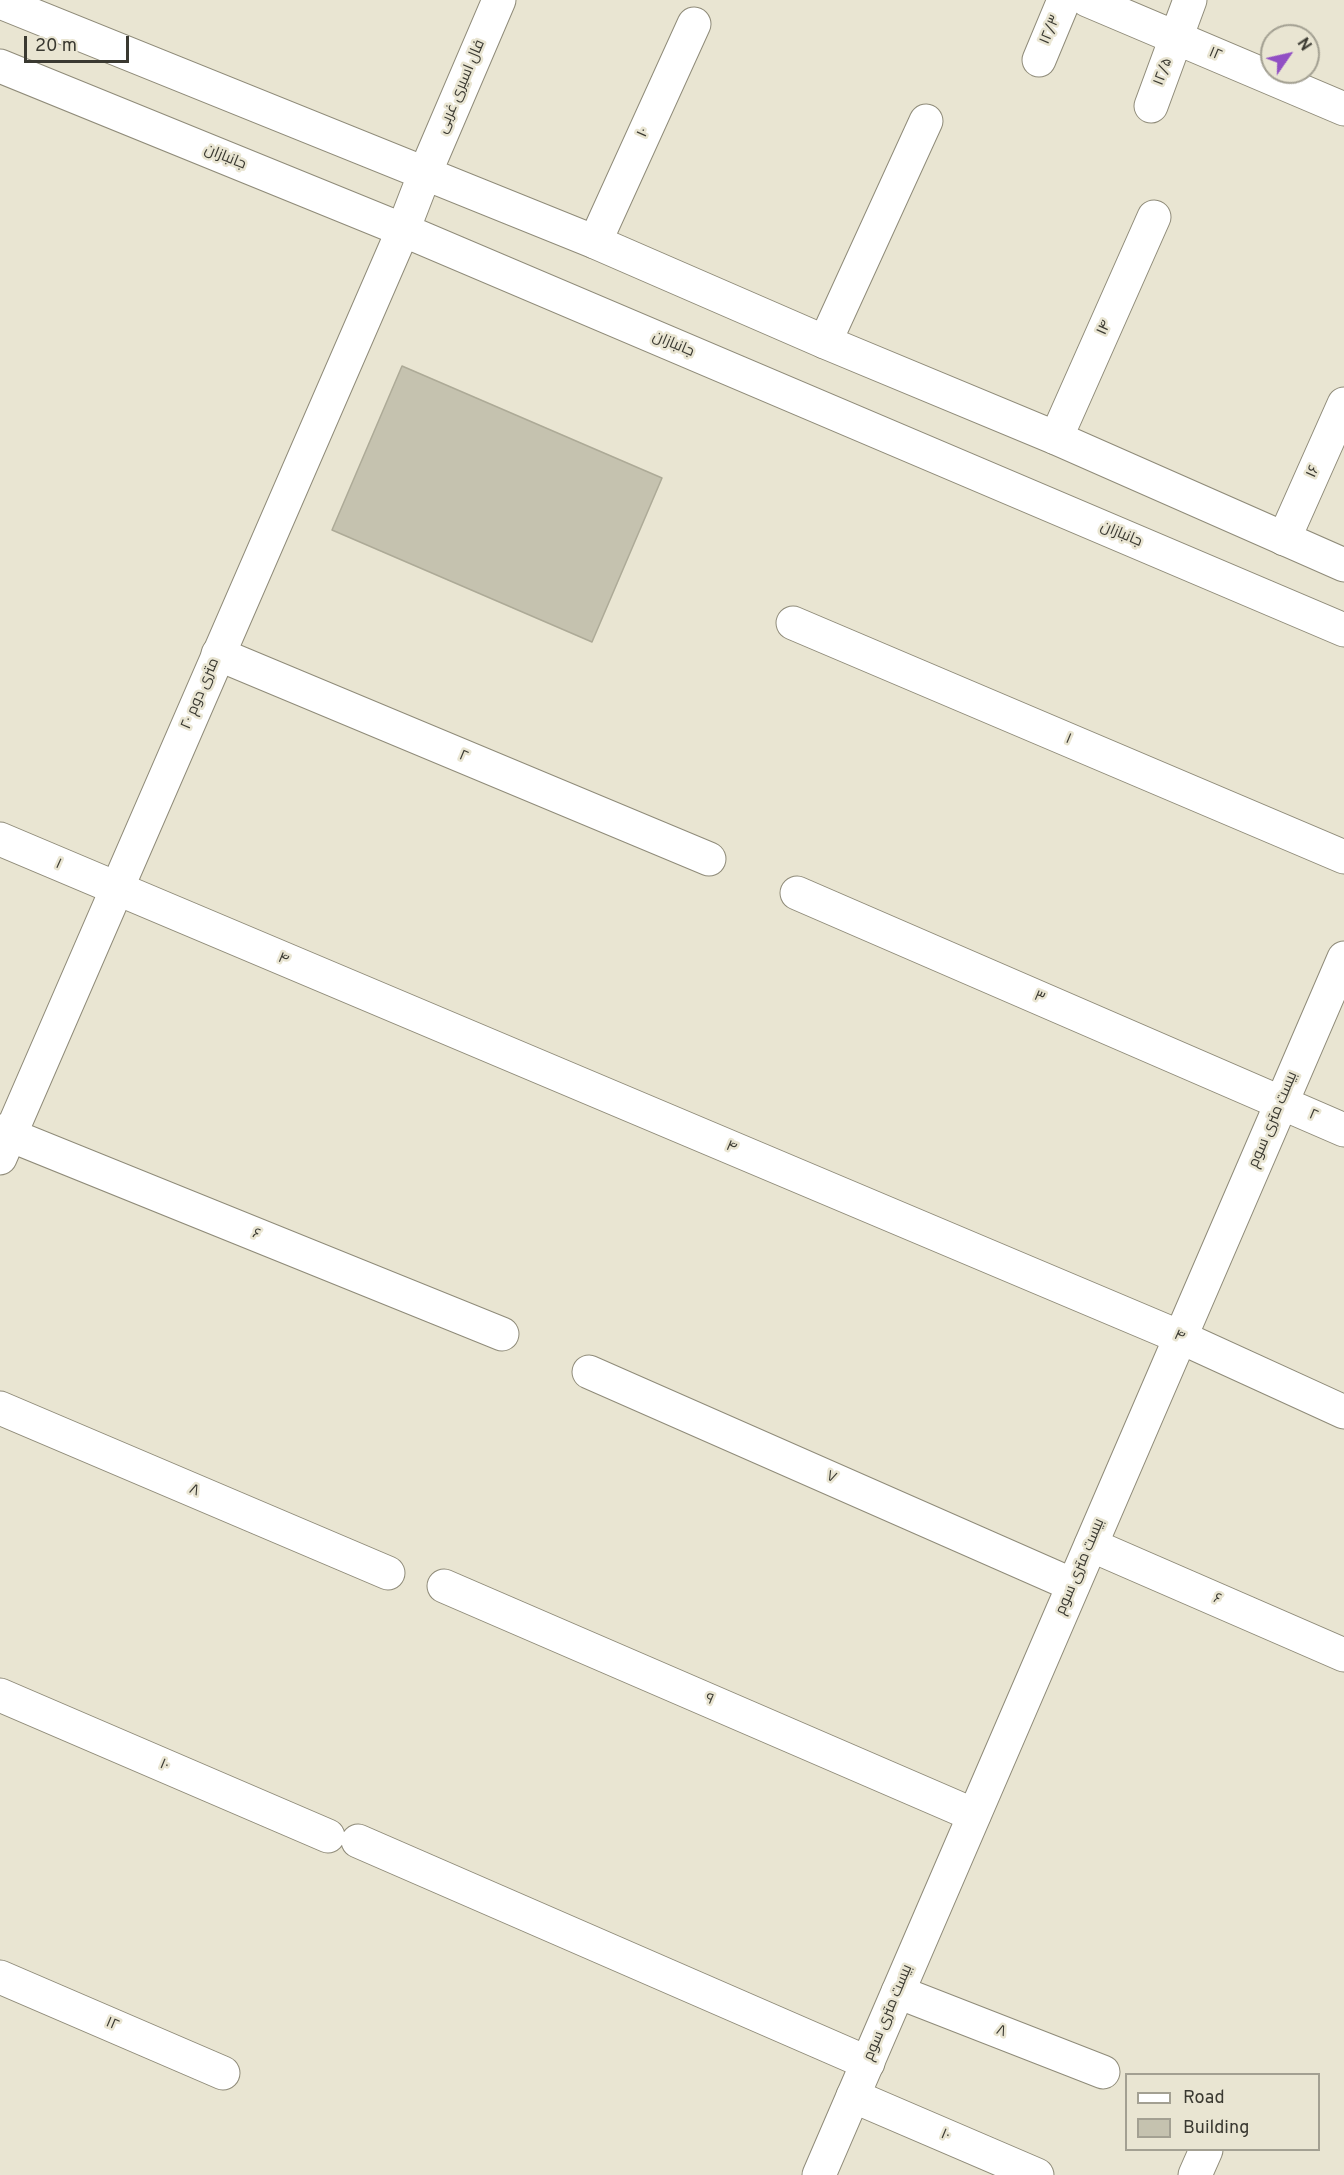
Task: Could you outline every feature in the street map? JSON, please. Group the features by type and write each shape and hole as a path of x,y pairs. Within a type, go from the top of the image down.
{"street":[{"name":"فال اسیری غربی","path":"403,230 424,173 499,0"},
{"name":"۱۲/۳","path":"1039,60 1064,0"},
{"name":"۱۲","path":"1087,0 1344,109"},
{"name":"۱۲/۵","path":"1151,106 1190,0"},
{"path":"0,2 595,242 825,342 1056,438 1344,565"},
{"name":"۱۰","path":"595,242 694,24"},
{"name":"جانبازان","path":"0,66 403,230 1344,630"},
{"path":"825,342 926,121"},
{"name":"۱۴","path":"1056,438 1154,217"},
{"name":"۲۰ متری دوم","path":"3,1141 116,890 403,230"},
{"name":"۱۶","path":"1284,538 1344,405"},
{"name":"۱","path":"793,623 1344,857"},
{"name":"۲","path":"218,654 709,859"},
{"name":"۱","path":"0,839 116,890"},
{"name":"۴","path":"116,890 1180,1337 1344,1412"},
{"name":"۳","path":"797,893 1281,1103"},
{"name":"بیست متری سوم","path":"819,2175 1344,958"},
{"name":"۲","path":"1281,1103 1344,1130"},
{"name":"۶","path":"3,1141 502,1334"},
{"name":"۷","path":"589,1372 1073,1585"},
{"name":"۸","path":"0,1408 388,1574"},
{"name":"۶","path":"1091,1545 1344,1654"},
{"name":"۹","path":"444,1586 974,1815"},
{"name":"۱۰","path":"0,1695 868,2063"},
{"name":"۱۲","path":"0,1977 223,2073"},
{"name":"۸","path":"898,1992 1103,2072"},
{"name":"۱۰","path":"853,2096 1037,2175"},
{"path":"1195,2175 1206,2151"}],"building":[{"path":"402,366 662,478 592,642 332,530"}]}
